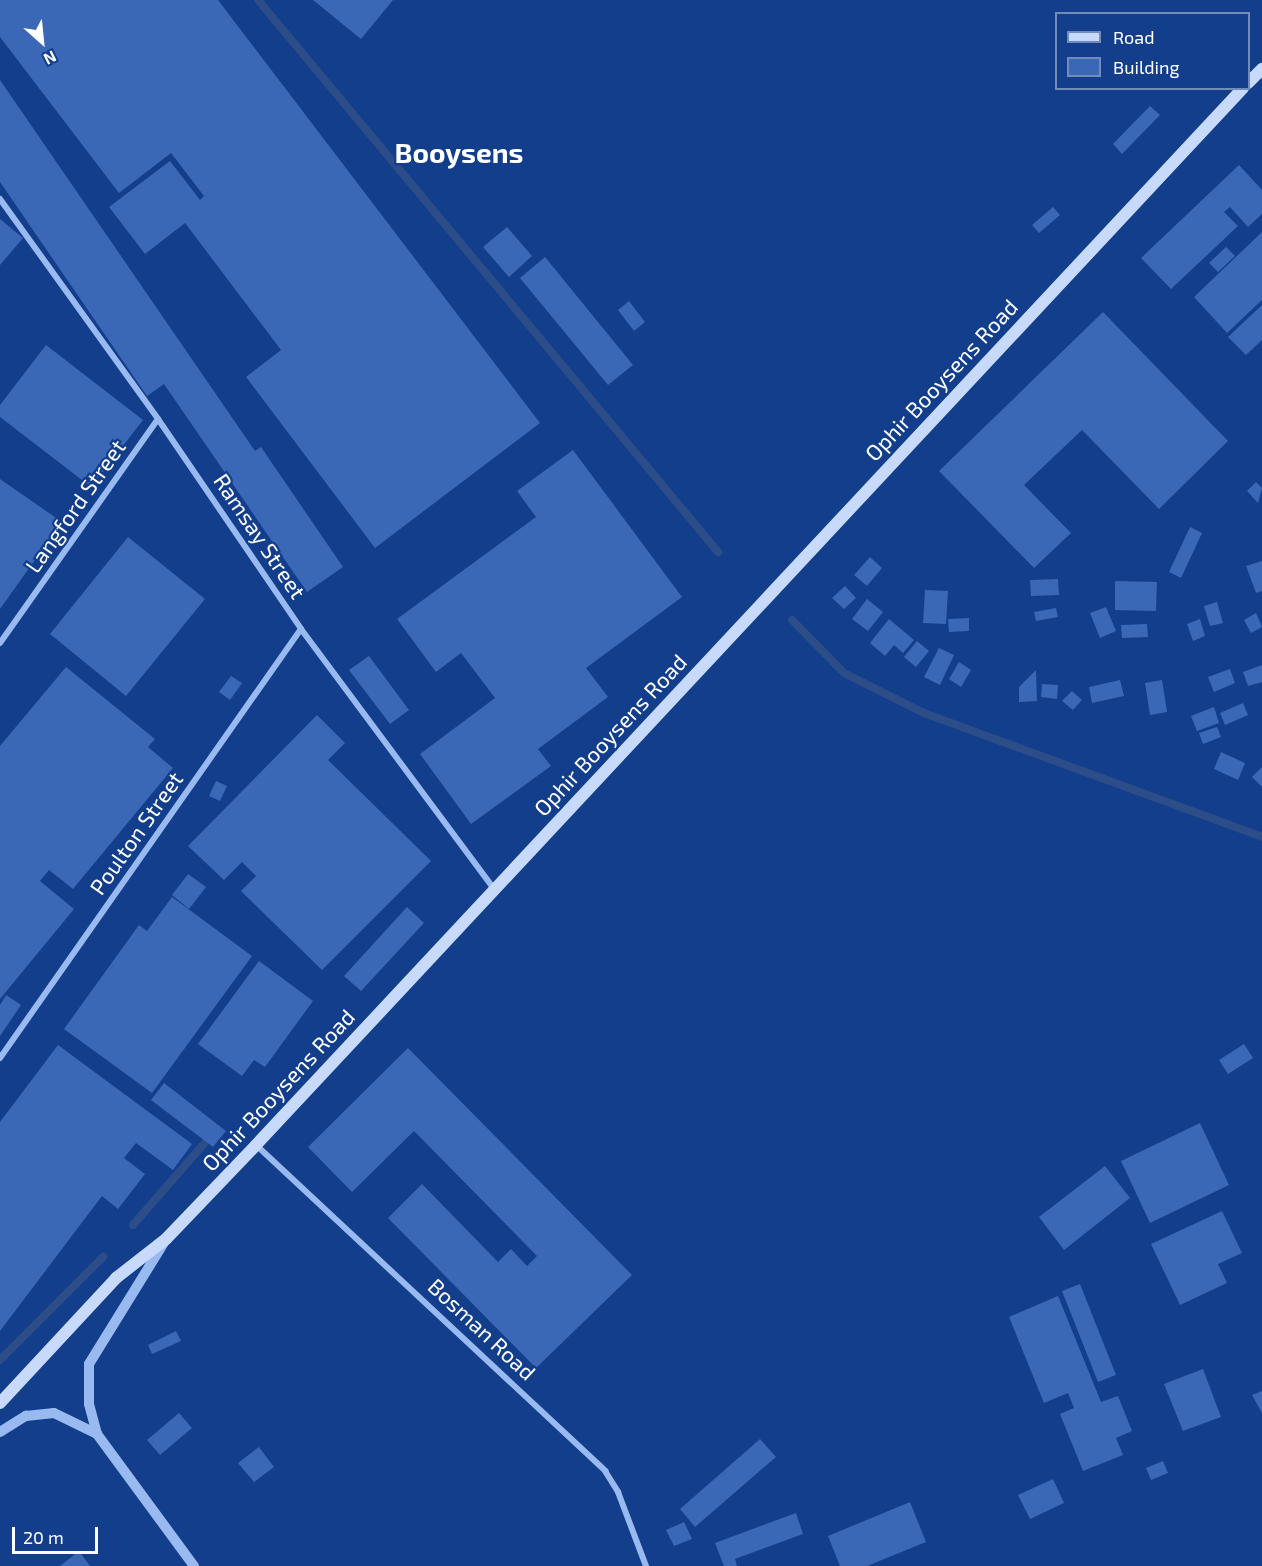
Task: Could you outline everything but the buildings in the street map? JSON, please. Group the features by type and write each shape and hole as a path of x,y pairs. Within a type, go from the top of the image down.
{"main road":[{"path":"1250,81 1262,69"},
{"name":"Ophir Booysens Road","path":"0,1403 116,1278 166,1239 256,1145 1241,90"}],"street":[{"name":"Ramsay Street","path":"0,200 158,419 301,630 494,889"},
{"name":"Langford Street","path":"0,644 158,419"},
{"name":"Poulton Street","path":"0,1058 301,630"},
{"name":"Bosman Road","path":"256,1145 605,1471 618,1492 646,1566"},
{"path":"166,1239 89,1364 89,1404 96,1434 194,1566"},
{"path":"0,1432 26,1416 54,1413 96,1434"}],"waterway":[{"path":"258,0 718,552"},
{"path":"792,620 844,673 924,713 1262,837"},
{"path":"133,1225 204,1144"},
{"path":"0,1360 103,1257"}],"district":[{"name":"Booysens","path":"459,152"}]}
